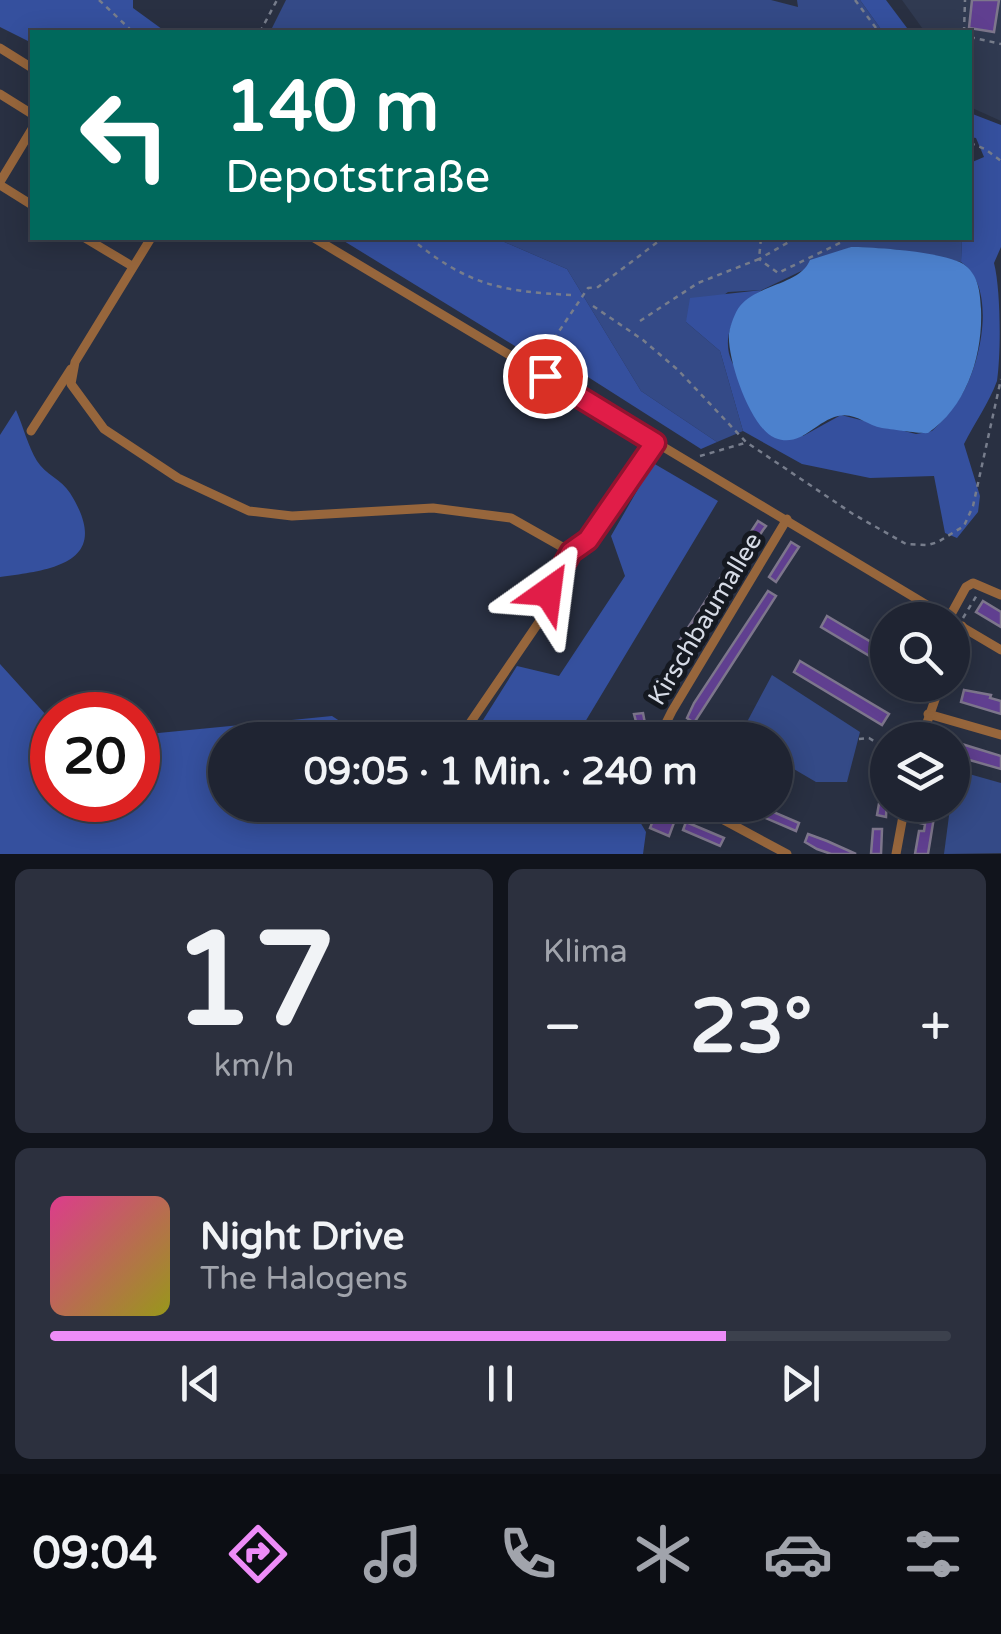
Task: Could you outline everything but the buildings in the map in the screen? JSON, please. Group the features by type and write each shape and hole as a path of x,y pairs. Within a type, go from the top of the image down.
{"street":[{"path":"0,48 30,67"},
{"path":"0,94 30,113"},
{"path":"30,133 0,183 30,204"},
{"path":"88,240 132,266"},
{"path":"30,431 150,240"},
{"path":"317,240 523,363"},
{"path":"75,362 71,384 104,428 178,478 249,511 292,516 433,508 511,518 571,552"},
{"path":"545,376 922,602"},
{"path":"471,722 540,622 548,592 571,552 588,540 655,443"},
{"name":"Kirschbaumallee","path":"666,722 787,520"},
{"path":"961,602 966,588 976,582 1001,596"},
{"path":"970,631 1001,650"},
{"path":"926,722 933,702"},
{"path":"928,714 1001,735"},
{"path":"728,822 787,854"},
{"path":"896,854 902,822"}],"path":[{"path":"99,0 131,30"},
{"path":"261,30 277,0"},
{"path":"856,0 878,30"},
{"path":"964,0 964,30"},
{"path":"972,38 1001,44"},
{"path":"972,145 985,148 1001,161"},
{"path":"413,240 464,276 490,287 570,296"},
{"path":"515,397 588,288 598,287 660,240"},
{"path":"759,259 761,240"},
{"path":"640,321 698,283 759,259 792,240"},
{"path":"759,259 778,274 843,240"},
{"path":"593,306 666,360 746,442 906,544 928,545 958,532 968,518 1001,379"},
{"path":"684,461 746,442"},
{"path":"970,602 983,585"},
{"path":"859,739 870,739"}],"shaded area":[{"path":"0,0 133,0 133,8 163,30 30,30 30,42 0,27"},
{"path":"286,0 771,0 798,7 797,0 860,0 882,30 271,30"},
{"path":"860,0 886,0 908,30 882,30"},
{"path":"902,0 1001,0 1001,121 972,108 972,30 924,30"},
{"path":"972,114 1001,125 1001,247 994,263 999,355 997,381 964,444 980,496 978,512 957,538 945,533 934,476 870,478 802,464 743,431 720,351 686,322 690,298 762,290 746,303 734,321 728,341 732,362 803,436 841,415 916,434 932,431 966,387 981,340 979,287 961,262 962,240 972,240 972,162 984,157 976,138 972,137"},
{"path":"342,240 500,240 567,269 641,391 717,442 701,449 555,356 549,367"},
{"path":"500,240 962,240 961,262 900,250 851,247 762,290 728,292 686,322 720,351 743,431 717,442 641,391 567,269"},
{"path":"851,247 929,254 957,261 970,270 978,286 981,326 970,378 953,409 928,433 882,428 844,415 792,440 775,438 757,421 736,376 729,345 733,319 747,299 797,275 810,260"},
{"path":"16,410 37,461 70,493 82,516 85,535 81,548 57,566 0,577 0,435"},
{"path":"653,463 718,501 585,722 482,722 517,666 559,676 625,576 611,536"},
{"path":"0,664 30,697 30,822 160,822 160,733 208,728 208,822 640,822 646,832 643,854 0,854"},
{"path":"772,675 860,732 847,782 816,782 793,769 793,722 747,722"},
{"path":"332,716 341,722 271,722"},
{"path":"970,774 1001,783 1001,853 944,854 948,822 970,822"}],"route":[{"path":"545,376 655,443 588,540 571,552 548,592"}]}
